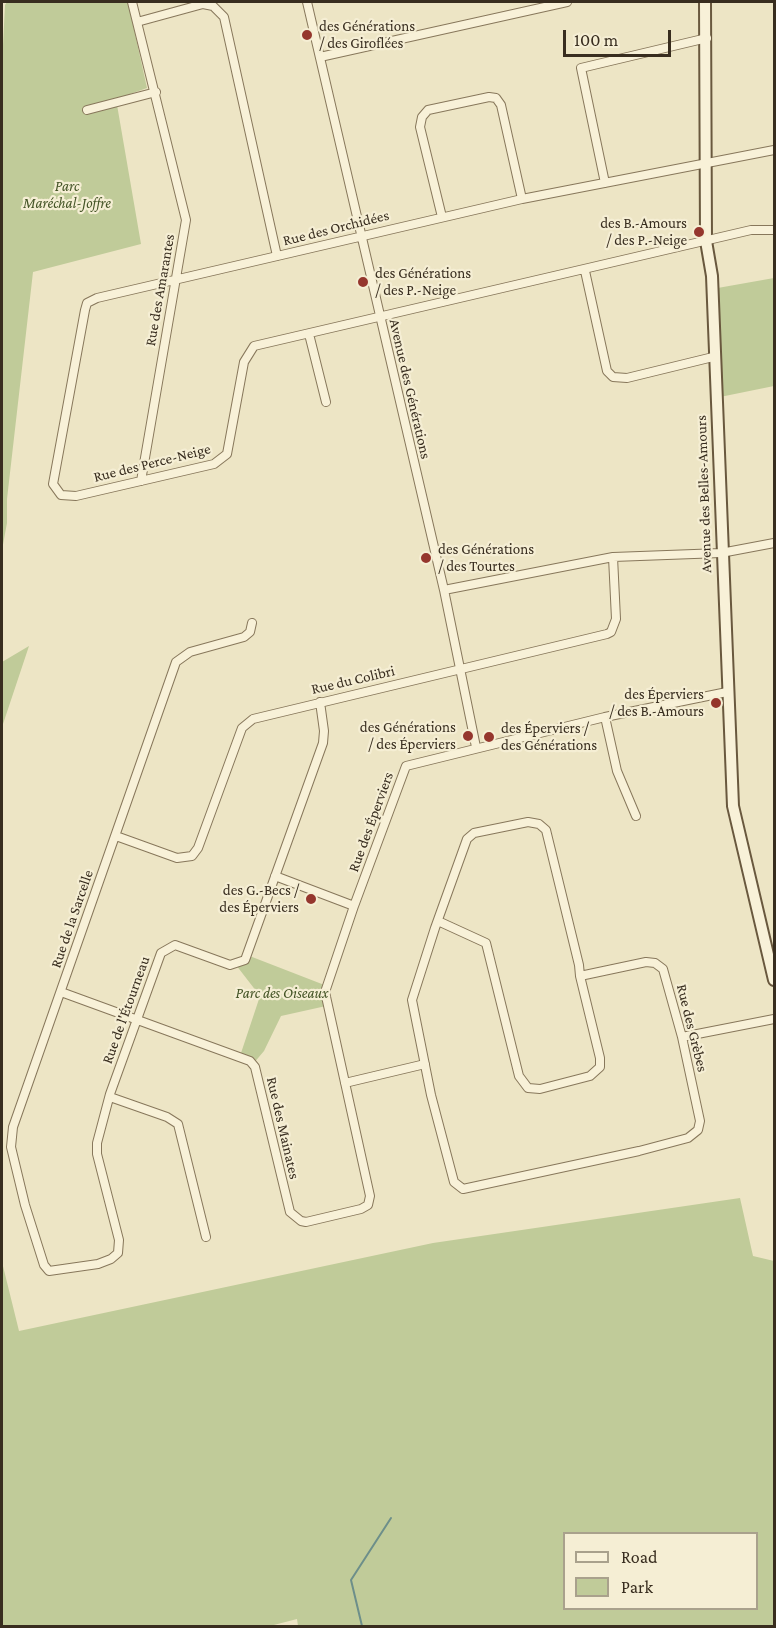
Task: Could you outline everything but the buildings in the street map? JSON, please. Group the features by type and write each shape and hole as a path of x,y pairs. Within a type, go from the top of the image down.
{"street":[{"name":"Rue des Amarantes","path":"132,2 186,220 141,481"},
{"name":"Avenue des Générations","path":"307,2 444,590 476,747"},
{"path":"320,57 567,2"},
{"name":"Avenue des Belles-Amours","path":"705,2 707,38 706,241 712,276 713,357 733,806 774,980"},
{"path":"136,22 203,4 213,6 224,17 278,256"},
{"path":"605,183 581,68 707,38"},
{"path":"87,110 156,92"},
{"path":"442,217 420,127 422,117 428,110 489,97 496,98 501,105 522,199"},
{"name":"Rue des Orchidées","path":"53,484 87,303 97,298 175,282 360,235 522,199 774,150"},
{"name":"Rue des Perce-Neige","path":"53,484 61,495 76,496 214,464 227,454 248,353 254,346 585,271 750,230 774,230"},
{"path":"585,271 607,370 613,377 627,378 713,357"},
{"path":"309,334 326,402"},
{"path":"444,590 613,557 721,552 774,543"},
{"name":"Rue du Colibri","path":"116,836 177,858 192,856 198,848 242,728 253,719 461,671 611,632 616,619 613,557"},
{"name":"Rue de la Sarcelle","path":"49,1271 44,1265 26,1205 11,1143 13,1127 176,662 190,652 244,637 250,632 252,623"},
{"name":"Rue des Éperviers","path":"368,1205 370,1196 325,998 354,906 406,766 605,717 727,692"},
{"name":"Rue de l'Étourneau","path":"49,1271 98,1264 111,1260 118,1253 119,1240 97,1154 100,1130 161,953 167,947 175,945 230,965 245,960 323,743 324,730 320,702"},
{"path":"605,717 617,771 636,816"},
{"name":"Rue des Grèbes","path":"528,822 539,824 546,830 580,976 646,962 659,965 665,974 682,1037 700,1121 698,1130 693,1136 553,1171 468,1189 454,1182 411,1000 438,921 470,836 528,822"},
{"path":"275,876 354,906"},
{"path":"438,921 486,943 519,1076 528,1088 540,1089 590,1076 600,1067 580,976"},
{"name":"Rue des Mainates","path":"61,992 244,1057 253,1064 290,1212 296,1218 306,1221 361,1209 368,1205"},
{"path":"682,1037 774,1019"},
{"path":"345,1083 425,1064"},
{"path":"110,1097 167,1117 178,1124 206,1237"}],"green space":[{"name":"Parc Maréchal-Joffre","path":"7,2 128,2 147,88 116,99 141,244 33,272 7,499 7,523 2,550 2,65"},
{"path":"774,278 774,386 715,398 712,289"},
{"path":"29,646 2,727 2,662"},
{"name":"Parc des Oiseaux","path":"247,955 327,986 326,1006 281,1016 264,1051 253,1064 240,1056 260,996 236,965"},
{"path":"740,1198 753,1256 774,1261 774,1626 298,1626 297,1619 270,1626 2,1626 2,1262 19,1331 433,1243"}],"waterway":[{"path":"362,1626 351,1580 391,1518"}],"place":[{"name":"des Générations / des Giroflées","path":"307,35"},
{"name":"des B.-Amours / des P.-Neige","path":"699,232"},
{"name":"des Générations / des P.-Neige","path":"363,282"},
{"name":"des Générations / des Tourtes","path":"426,558"},
{"name":"des Éperviers / des B.-Amours","path":"716,703"},
{"name":"des Générations / des Éperviers","path":"468,736"},
{"name":"des Éperviers / des Générations","path":"489,737"},
{"name":"des G.-Becs / des Éperviers","path":"311,899"}]}
